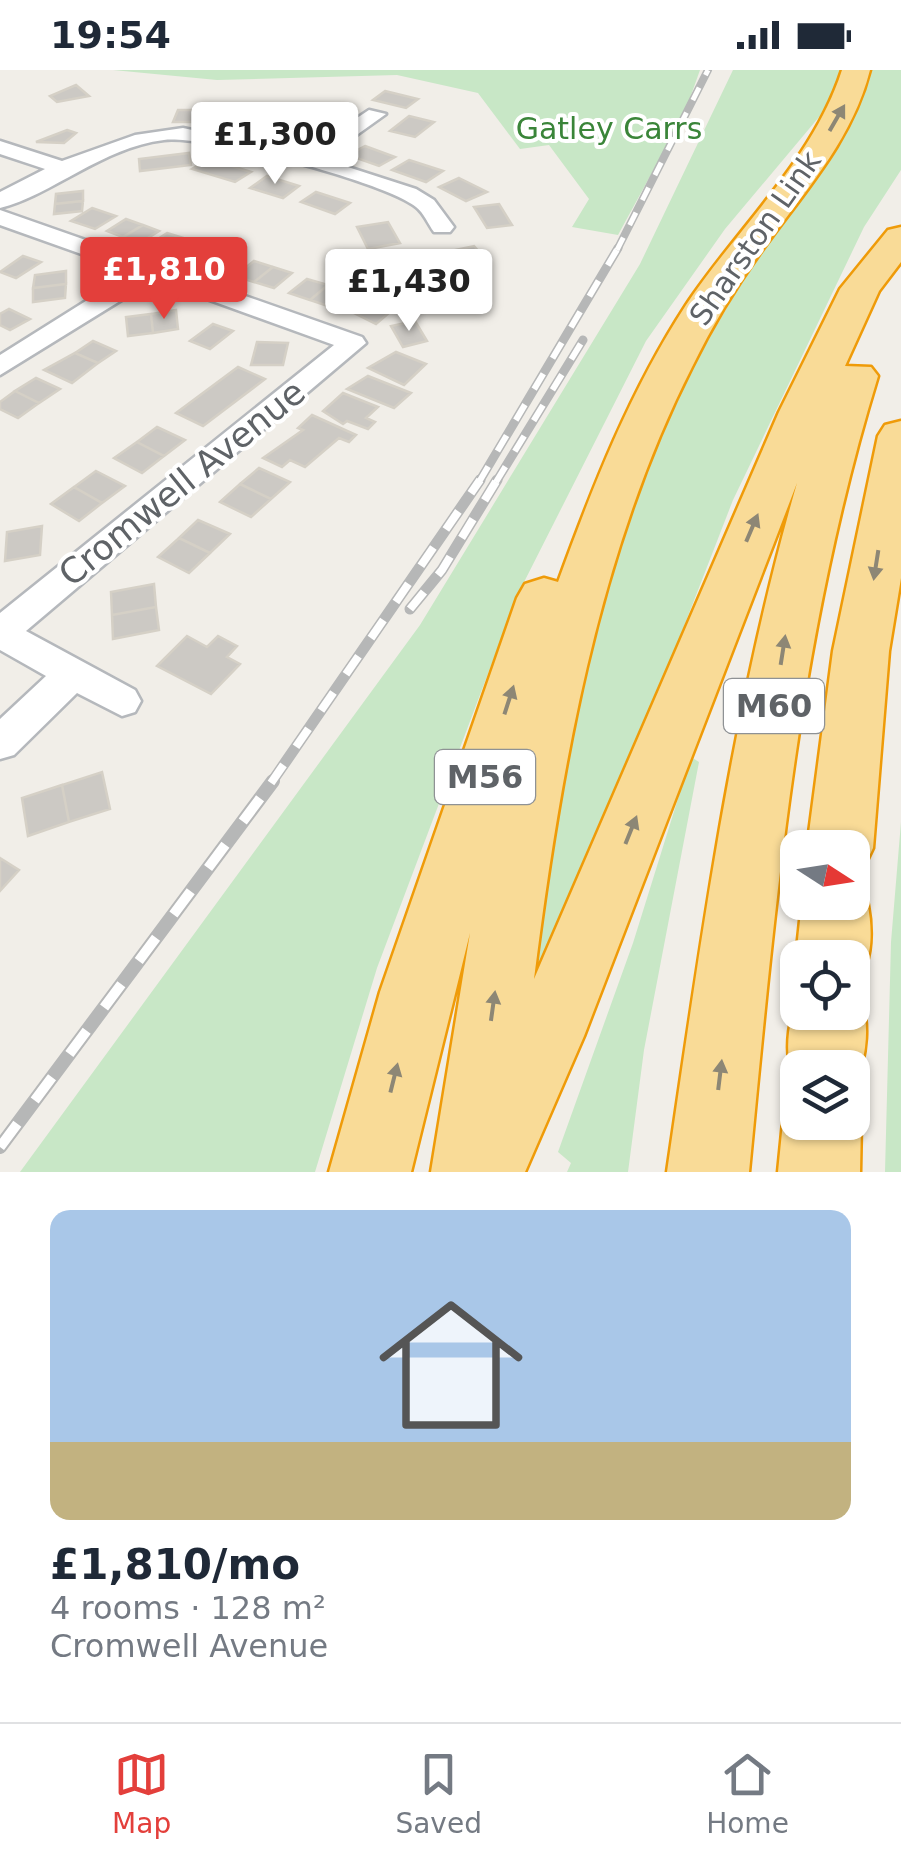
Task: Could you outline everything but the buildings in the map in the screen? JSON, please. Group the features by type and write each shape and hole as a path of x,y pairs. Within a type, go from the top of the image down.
{"highway":[{"name":"Sharston Link","path":"651,405 712,295 836,121 856,70"},
{"name":"M60","path":"483,1172 547,1036 802,412 860,289 901,238"},
{"name":"M60","path":"708,1172 744,887 786,630 828,452 901,253"},
{"name":"M56","path":"370,1172 416,992 534,622 586,492 651,405"},
{"name":"M56","path":"472,1172 493,998 531,782 569,627 603,523 651,405"},
{"name":"M60","path":"842,830 861,651 901,436"},
{"path":"819,1172 821,1140"}],"street":[{"path":"307,161 376,114"},
{"path":"0,202 61,168 168,133 231,141 307,161 423,200 442,227"},
{"path":"0,147 61,168"},
{"name":"Cromwell Avenue","path":"0,218 353,343 0,633"},
{"path":"0,367 152,271"},
{"path":"0,633 122,700"},
{"path":"0,743 73,674"}],"green space":[{"name":"Gatley Carrs","path":"113,70 700,70 685,112 618,235 572,227 589,199 549,145 520,149 478,93 397,75 217,80"},
{"path":"733,70 844,70 844,74 819,117 725,229 646,341 518,594 377,968 315,1172 20,1172 420,625 640,264"},
{"path":"870,70 901,70 901,170 864,227 733,500 608,822 539,968 539,893 598,613 644,475 696,361 757,256 849,129"},
{"path":"691,757 699,762 644,1050 628,1172 567,1172 571,1163 558,1152 633,943"},
{"path":"901,822 901,1172 885,1172 891,942"}],"railway":[{"path":"617,250 708,70"},
{"path":"479,482 618,248"},
{"path":"496,482 583,340"},
{"path":"271,783 480,480"},
{"path":"410,609 442,570 497,480"},
{"path":"0,1147 273,781"}]}
